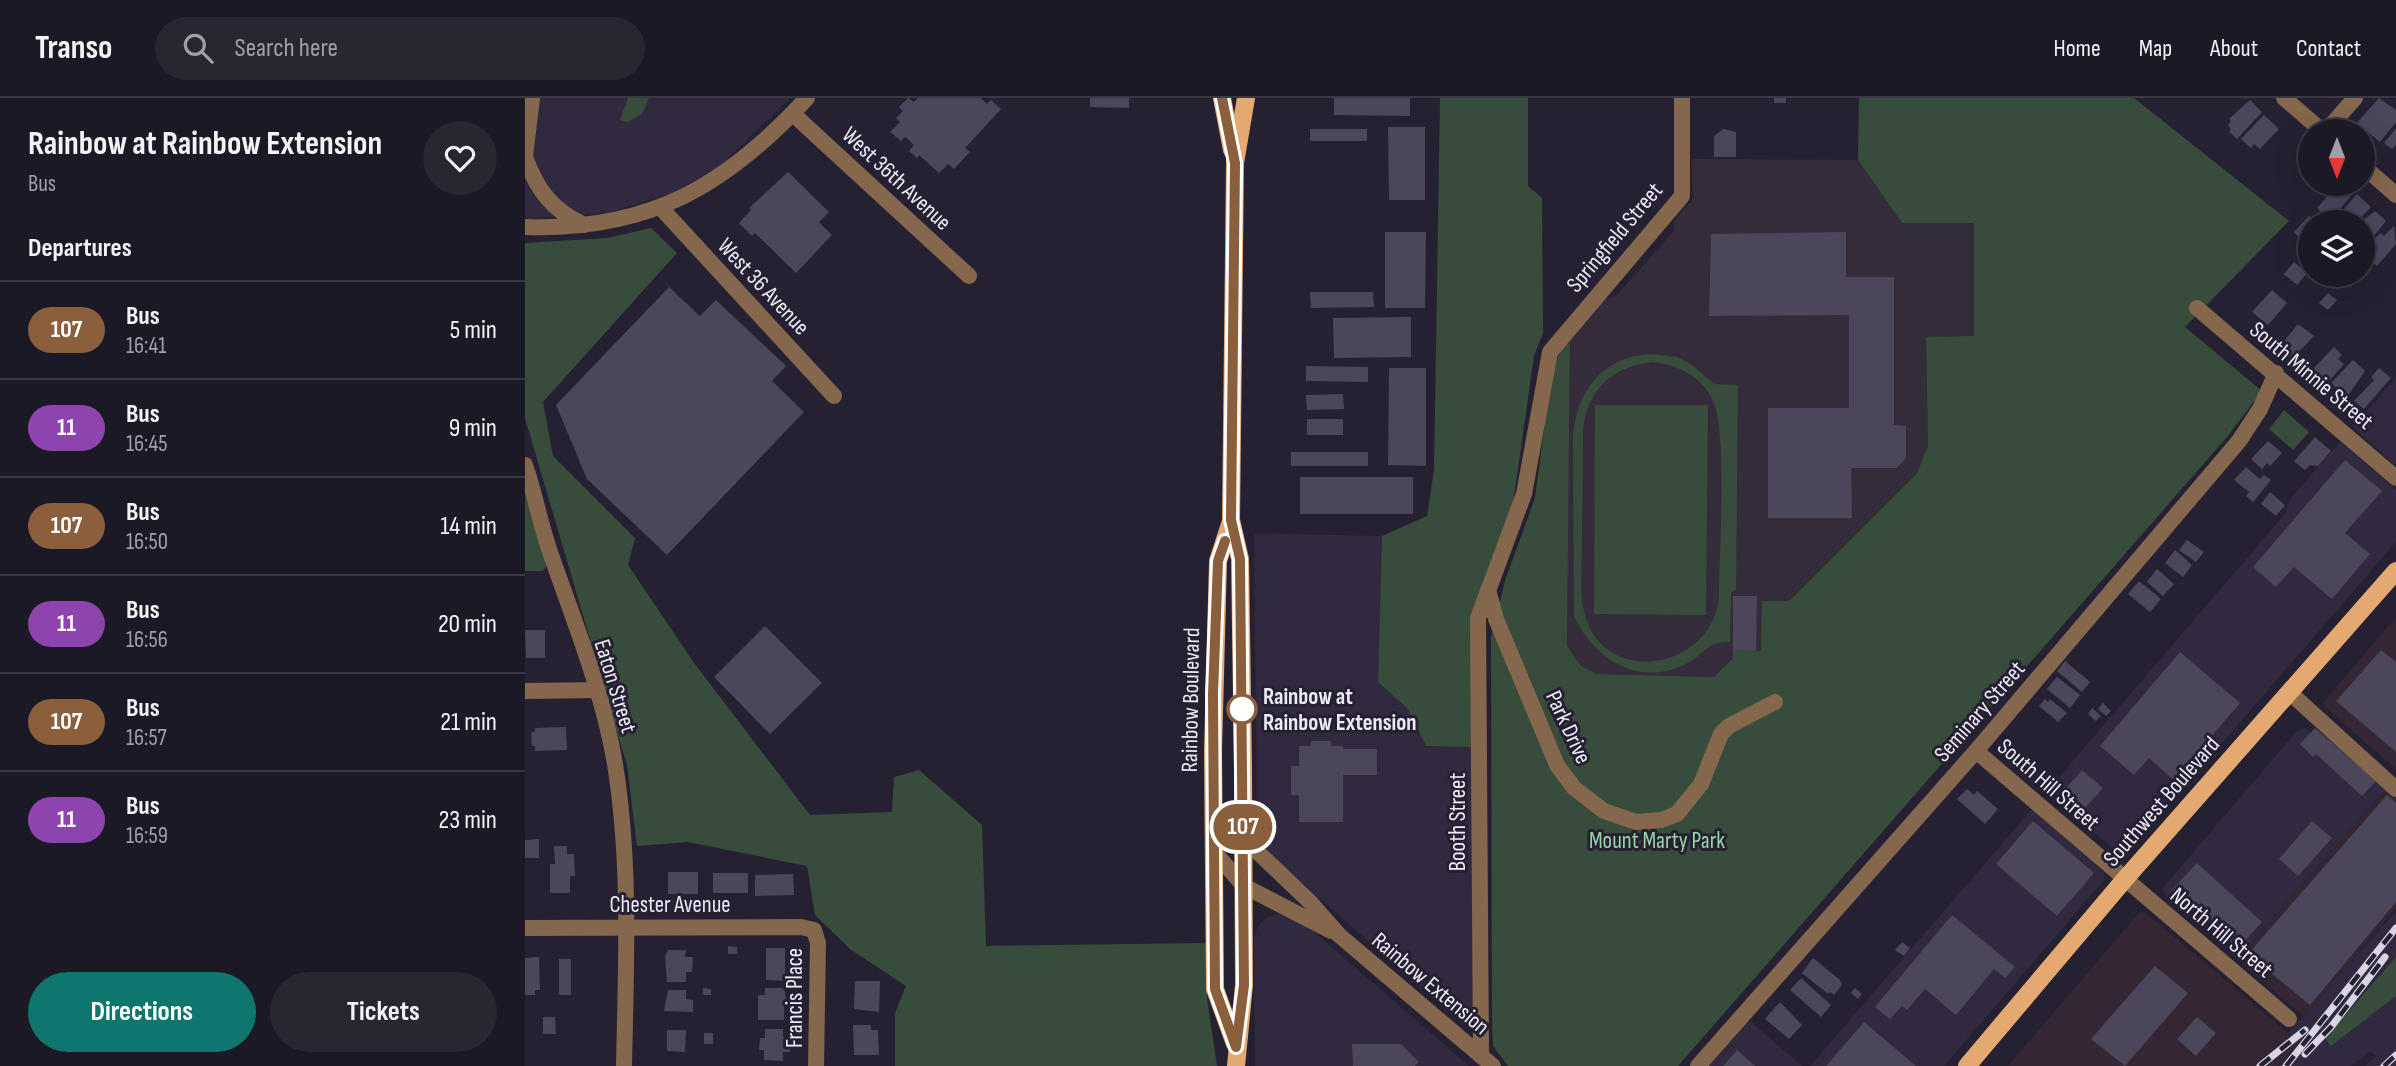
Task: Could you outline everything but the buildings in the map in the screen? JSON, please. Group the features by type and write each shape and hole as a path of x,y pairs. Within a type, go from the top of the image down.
{"main road":[{"name":"Rainbow Boulevard","path":"1222,98 1235,163"},
{"name":"Rainbow Boulevard","path":"1236,1066 1244,985 1244,886 1240,559 1231,520 1235,163 1246,98"},
{"name":"Rainbow Boulevard","path":"1231,520 1218,561 1213,694 1215,989 1236,1047"},
{"name":"Southwest Boulevard","path":"1966,1066 2125,879 2396,571"}],"street":[{"path":"532,98 525,156 531,174 549,203 584,225"},
{"path":"525,227 584,225 631,218 691,195 722,175 793,114 807,98"},
{"name":"Springfield Street","path":"1550,352 1569,326 1682,196 1682,98"},
{"path":"2284,98 2309,119"},
{"path":"2335,119 2355,98"},
{"name":"West 36th Avenue","path":"793,114 969,276"},
{"path":"2375,177 2396,195"},
{"name":"West 36 Avenue","path":"661,208 834,396"},
{"name":"South Minnie Street","path":"2197,309 2276,373 2396,478"},
{"name":"Booth Street","path":"1487,1061 1478,618 1524,494 1550,352"},
{"name":"Seminary Street","path":"1698,1066 1976,751 2239,442 2260,410 2276,373"},
{"name":"Eaton Street","path":"525,465 545,537 597,690 615,762 620,803 626,927 624,1066"},
{"name":"Park Drive","path":"1488,590 1496,619 1557,765 1574,788 1604,811 1636,822 1661,820 1677,814 1701,784 1721,734 1728,726 1775,702"},
{"path":"525,691 597,690"},
{"path":"2289,692 2396,789"},
{"name":"South Hill Street","path":"1976,751 2125,879"},
{"name":"Rainbow Extension","path":"1243,838 1310,902 1339,935 1487,1061"},
{"name":"Rainbow Extension","path":"1216,854 1244,886 1339,935"},
{"name":"North Hill Street","path":"2125,879 2289,1019"},
{"name":"Chester Avenue","path":"525,928 801,927 814,930"},
{"name":"Francis Place","path":"814,930 818,943 816,1066"}],"shaded area":[{"path":"525,98 790,98 721,165 672,193 608,213 525,219"},
{"path":"1691,159 1858,160 1902,223 1974,222 1974,337 1926,337 1928,446 1917,473 1789,601 1762,651 1733,657 1715,677 1597,674 1581,666 1567,646 1570,344 1563,343 1604,298 1615,297 1674,231 1674,221 1693,198"},
{"path":"2396,378 2396,466 2353,427"},
{"path":"2340,442 2396,490 2396,542 2127,853 2119,854 2047,791 2285,514 2290,499"},
{"path":"1254,533 1382,536 1378,682 1407,708 1426,746 1474,747 1476,1014 1470,1021 1453,1016 1275,859 1265,845 1257,808"},
{"path":"2396,617 2396,769 2325,707 2324,702"},
{"path":"2305,728 2387,788 2237,959 2167,898 2162,889 2296,732"},
{"path":"2387,788 2396,796 2396,908 2304,1017 2237,959"},
{"path":"2033,808 2104,873 2105,879 1944,1066 1810,1066"},
{"path":"2144,911 2298,1042 2279,1066 2008,1066 2138,914"},
{"path":"2396,911 2396,957 2325,1038 2331,1046 2396,996 2396,1066 2366,1066 2376,1056 2370,1051 2351,1066 2279,1066 2298,1042 2288,1033"},
{"path":"1278,914 1305,924 1469,1066 1255,1066 1254,939 1258,926 1266,918"},
{"path":"1749,1020 1802,1066 1706,1066"}],"green space":[{"path":"628,98 649,98 642,114 628,122 620,120"},
{"path":"1440,98 1528,98 1528,186 1542,198 1543,333 1534,356 1513,503 1479,593 1474,747 1426,746 1407,708 1378,682 1382,536 1427,516 1434,470"},
{"name":"Mount Marty Park","path":"1859,98 2134,98 2289,221 2185,327 2262,391 2227,437 1678,1066 1508,1066 1493,1046 1492,1025 1491,637 1505,581 1535,498 1551,377 1563,343 1570,344 1567,646 1581,666 1597,674 1714,677 1733,658 1733,650 1761,651 1762,601 1789,601 1917,473 1928,446 1926,337 1974,336 1974,223 1902,223 1858,160"},
{"path":"651,228 677,253 543,402 553,456 635,538 628,565 694,663 810,815 892,812 894,777 919,770 982,825 986,946 1206,943 1207,998 1217,1066 895,1066 895,1013 906,986 850,949 815,915 807,866 688,842 637,846 627,765 525,418 525,243 607,238"},
{"path":"1652,354 1677,357 1691,364 1714,384 1738,385 1736,590 1731,592 1730,642 1709,647 1684,665 1650,673 1634,670 1605,656 1582,631 1574,616 1575,423 1579,407 1595,380 1606,369 1634,356","holes":["1652,362 1680,369 1696,378 1708,392 1718,417 1722,496 1719,597 1713,621 1700,639 1681,653 1661,660 1639,661 1618,656 1600,643 1584,613 1581,585 1583,429 1590,402 1605,382 1625,369"]},
{"path":"1595,405 1708,405 1706,615 1594,614"},
{"path":"2284,410 2309,432 2293,450 2269,429"},
{"path":"525,490 549,563 543,571 525,571"},
{"path":"2396,957 2396,996 2331,1046 2325,1038"}],"railway":[{"path":"2286,1066 2396,928"},
{"path":"2305,1054 2331,1027 2385,957"},
{"path":"2260,1066 2305,1030"},
{"path":"2384,1066 2396,1055"}],"bus line":[{"name":"107","path":"1222,98 1235,163 1231,520 1240,559 1244,985 1236,1047 1215,989 1213,694 1218,561 1225,541"}],"place":[{"name":"Rainbow at Rainbow Extension","path":"1242,709"}]}
